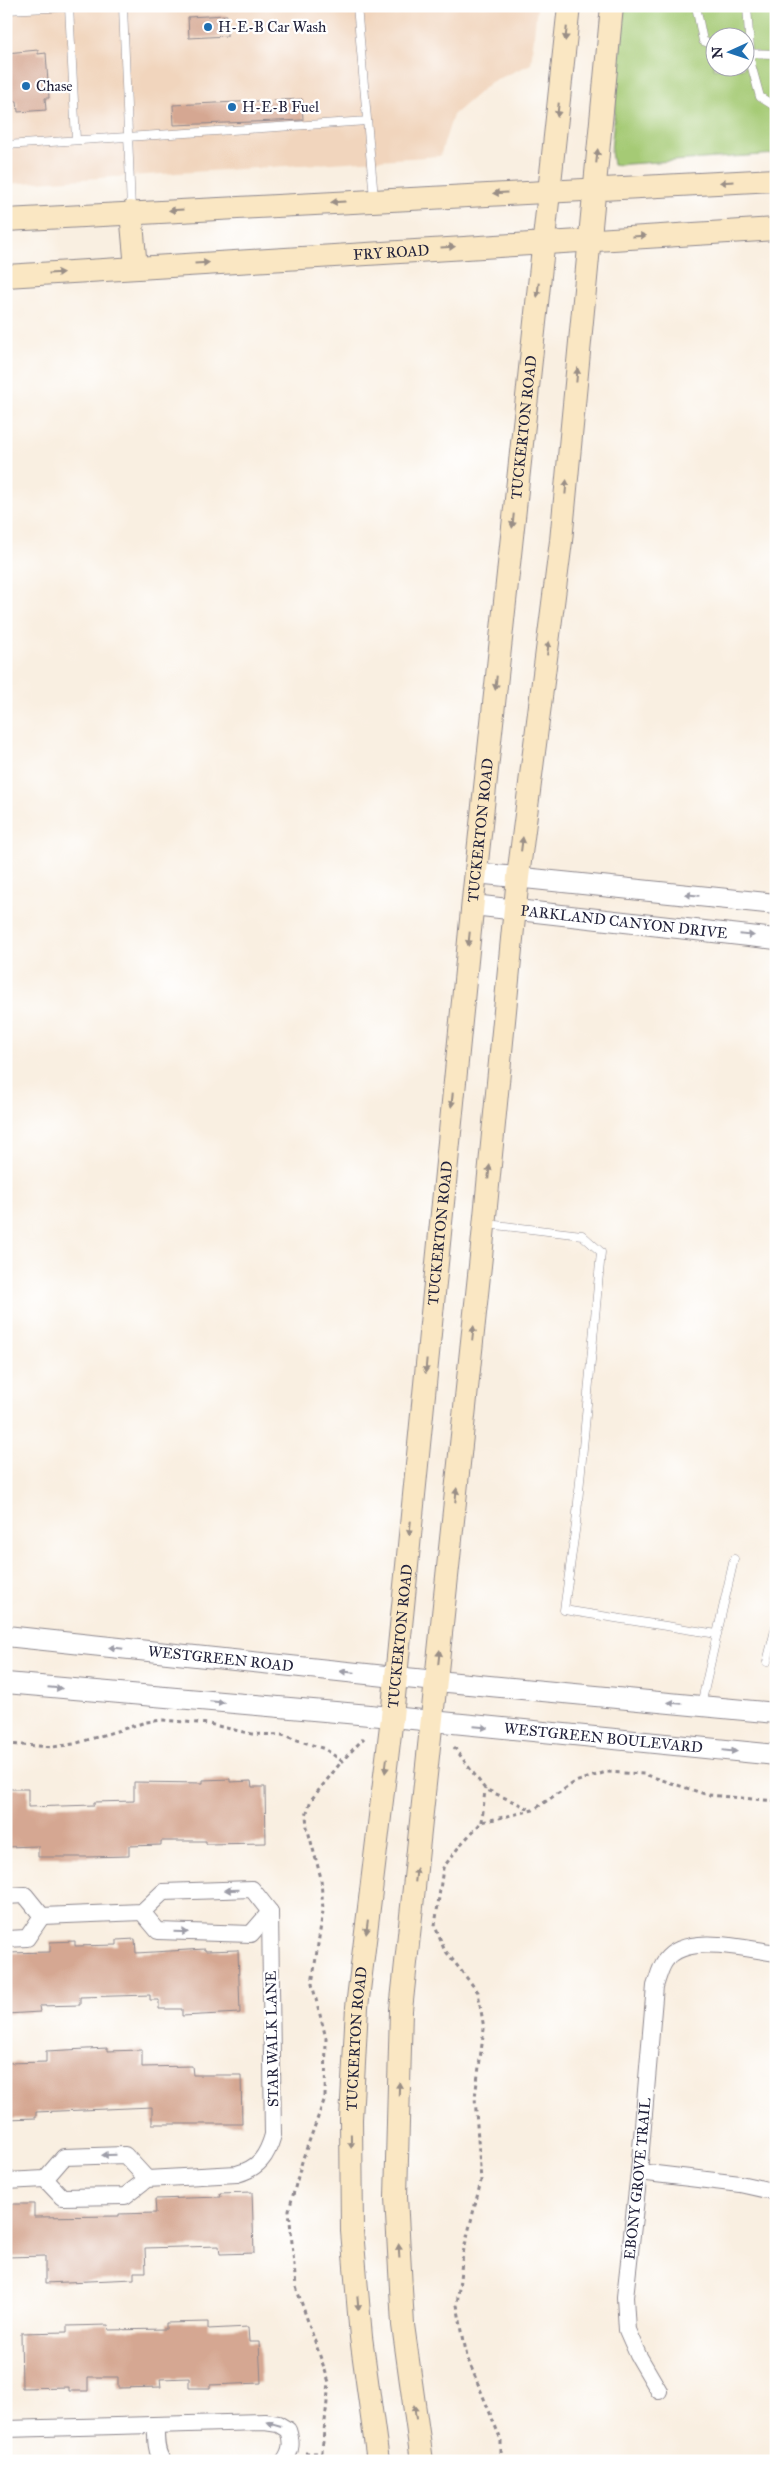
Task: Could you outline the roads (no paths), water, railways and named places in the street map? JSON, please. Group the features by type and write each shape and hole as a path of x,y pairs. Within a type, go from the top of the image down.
{"main road":[{"name":"TUCKERTON ROAD","path":"378,2461 360,2337 352,2231 351,2119 357,2007 392,1717 472,906 569,6"},
{"path":"422,2461 403,2325 396,2197 401,2010 437,1680 518,877 561,541 590,239 593,189 612,6"},
{"path":"6,220 131,212 776,180"},
{"path":"131,212 136,268"},
{"name":"FRY ROAD","path":"6,276 776,229"}],"street":[{"path":"476,873 776,904"},
{"name":"PARKLAND CANYON DRIVE","path":"472,906 776,939"},
{"name":"WESTGREEN ROAD","path":"6,1636 437,1680"},
{"path":"437,1680 776,1713"},
{"path":"6,1683 392,1717 432,1723"},
{"name":"WESTGREEN BOULEVARD","path":"432,1723 776,1756"},
{"path":"42,1916 142,1912 163,1892 252,1889 270,1912 251,1934 158,1931 142,1912"},
{"path":"6,1896 25,1895 42,1916"},
{"name":"STAR WALK LANE","path":"147,2179 237,2174 250,2170 260,2163 268,2152 272,2135 270,1912"},
{"path":"6,1939 27,1938 42,1916"},
{"name":"EBONY GROVE TRAIL","path":"659,2392 638,2355 627,2330 626,2297 655,1986 666,1960 684,1946 717,1945 776,1953"},
{"path":"6,2181 45,2179 64,2157 125,2155 147,2179 125,2196 62,2198 45,2179"},
{"path":"639,2172 740,2184 776,2192"},
{"path":"6,2429 265,2422 278,2424 288,2430 292,2441 290,2453 284,2461"},
{"path":"156,2425 156,2442 160,2458 164,2461"}],"lane":[{"path":"6,10 91,6"},
{"path":"123,6 130,137 131,212"},
{"path":"357,6 374,200"},
{"path":"696,6 704,40"},
{"path":"748,6 748,28"},
{"path":"69,7 76,140"},
{"path":"754,54 776,54"},
{"path":"754,76 760,97 776,107"},
{"path":"6,145 367,121"},
{"path":"484,1224 582,1235 601,1252 576,1524 564,1610 717,1634"},
{"path":"701,1705 734,1559"},
{"path":"767,1662 776,1626"}],"place":[{"name":"H-E-B Car Wash","path":"208,27"},
{"name":"Chase","path":"26,86"},
{"name":"H-E-B Fuel","path":"232,107"}]}
